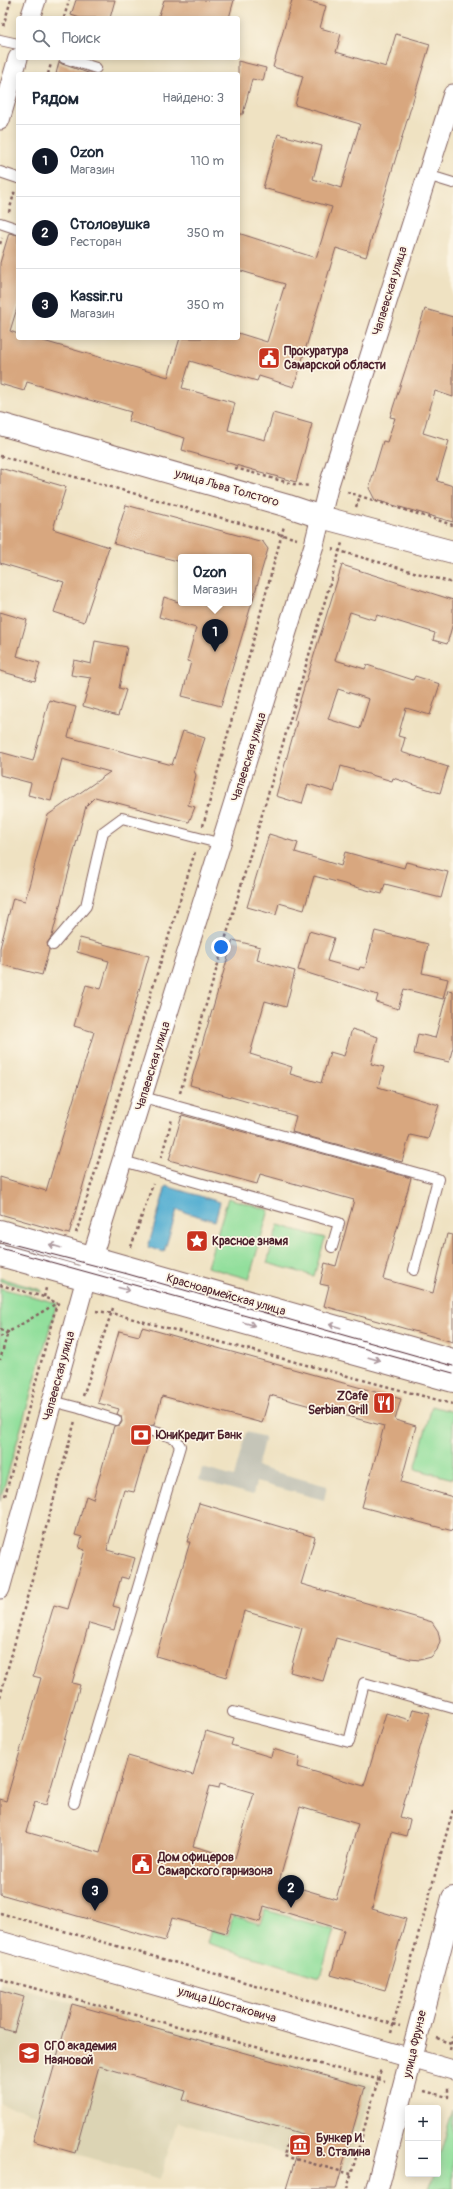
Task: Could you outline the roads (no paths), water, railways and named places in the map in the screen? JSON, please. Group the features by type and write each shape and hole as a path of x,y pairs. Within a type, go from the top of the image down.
{"main road":[{"name":"улица Льва Толстого","path":"0,424 288,506 321,517 350,523 453,552"},
{"name":"Красноармейская улица","path":"0,1231 453,1360"},
{"name":"Красноармейская улица","path":"0,1255 453,1382"},
{"name":"улица Фрунзе","path":"377,2189 405,2087 417,2030 453,1898"}],"street":[{"path":"31,16 36,0"},
{"path":"16,72 18,60"},
{"path":"0,120 14,87 16,72"},
{"name":"Чапаевская улица","path":"0,1590 92,1257 314,545 328,488 453,94"},
{"name":"улица Шостаковича","path":"0,1941 451,2069"}],"lane":[{"path":"0,40 16,44"},
{"path":"70,60 96,68"},
{"path":"0,172 16,177"},
{"path":"427,175 453,183"},
{"path":"0,223 16,228"},
{"path":"53,945 86,906 103,832 122,818 222,844"},
{"path":"143,1097 438,1179 414,1270"},
{"path":"123,1161 158,1169 339,1223 332,1247"},
{"path":"52,1401 116,1420"},
{"path":"74,1803 180,1446 176,1438 152,1431"},
{"path":"233,1712 349,1742 364,1683 453,1708"}],"water":[{"path":"166,1186 220,1202 215,1221 177,1210 164,1252 148,1247"}],"tram line":[{"path":"0,1241 124,1273 453,1366"},
{"path":"0,1248 453,1373"}],"place":[{"name":"Прокуратура Самарской области","path":"269,358"},
{"name":"Ozon","path":"215,652"},
{"name":"Красное знамя","path":"197,1241"},
{"name":"ZCafe Serbian Grill","path":"384,1403"},
{"name":"ЮниКредит Банк","path":"141,1435"},
{"name":"Дом офицеров Самарского гарнизона","path":"142,1864"},
{"name":"Столовушка","path":"291,1908"},
{"name":"Kassir.ru","path":"95,1911"},
{"name":"СГО академия Наяновой","path":"29,2053"},
{"name":"Бункер И. В. Сталина","path":"300,2145"}]}
